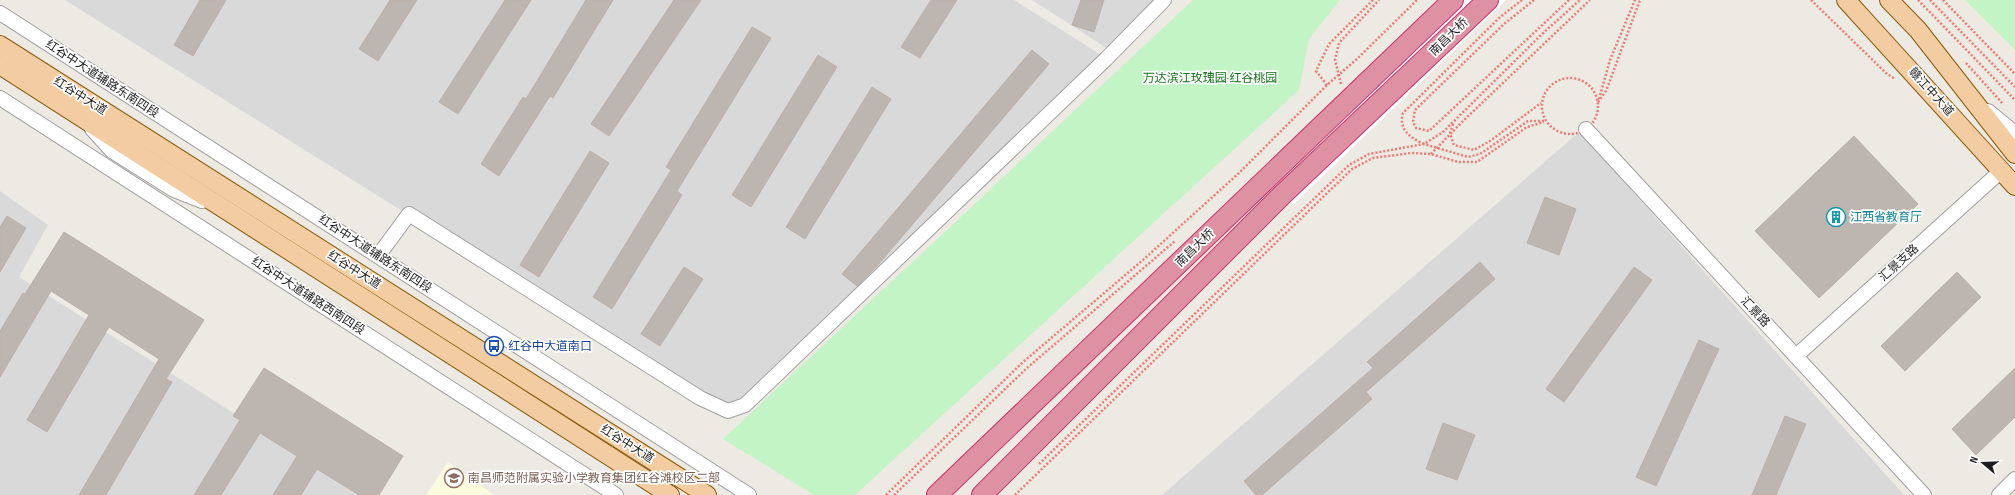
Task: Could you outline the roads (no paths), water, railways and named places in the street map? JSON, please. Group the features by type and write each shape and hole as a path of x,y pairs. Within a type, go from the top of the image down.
{"highway":[{"name":"南昌大桥","path":"937,494 1453,0"},
{"name":"南昌大桥","path":"982,495 1282,195 1488,0"}],"main road":[{"name":"赣江中大道","path":"1846,0 2015,186"},
{"path":"1890,0 1918,30 2015,154"},
{"name":"红谷中大道","path":"0,45 707,495"},
{"name":"红谷中大道","path":"0,65 667,493"},
{"path":"683,479 718,495"}],"street":[{"path":"378,256 409,214 700,398 728,411 744,405 1106,59 1164,0"},
{"name":"红谷中大道辅路东南四段","path":"0,13 749,495"},
{"path":"1968,94 2015,133"},
{"name":"红谷中大道辅路西南四段","path":"0,98 616,495"},
{"name":"汇景路","path":"1586,129 1924,495"},
{"name":"汇景支路","path":"1796,356 2001,171"},
{"path":"251,226 261,211"},
{"path":"1998,495 2015,479"}],"place":[{"name":"江西省教育厅","path":"1836,217"},
{"name":"红谷中大道南口","path":"494,346"},
{"name":"南昌师范附属实验小学教育集团红谷滩校区二部","path":"454,478"}],"park label":[{"name":"万达滨江玫瑰园·红谷桃园","path":"1210,78"}]}
